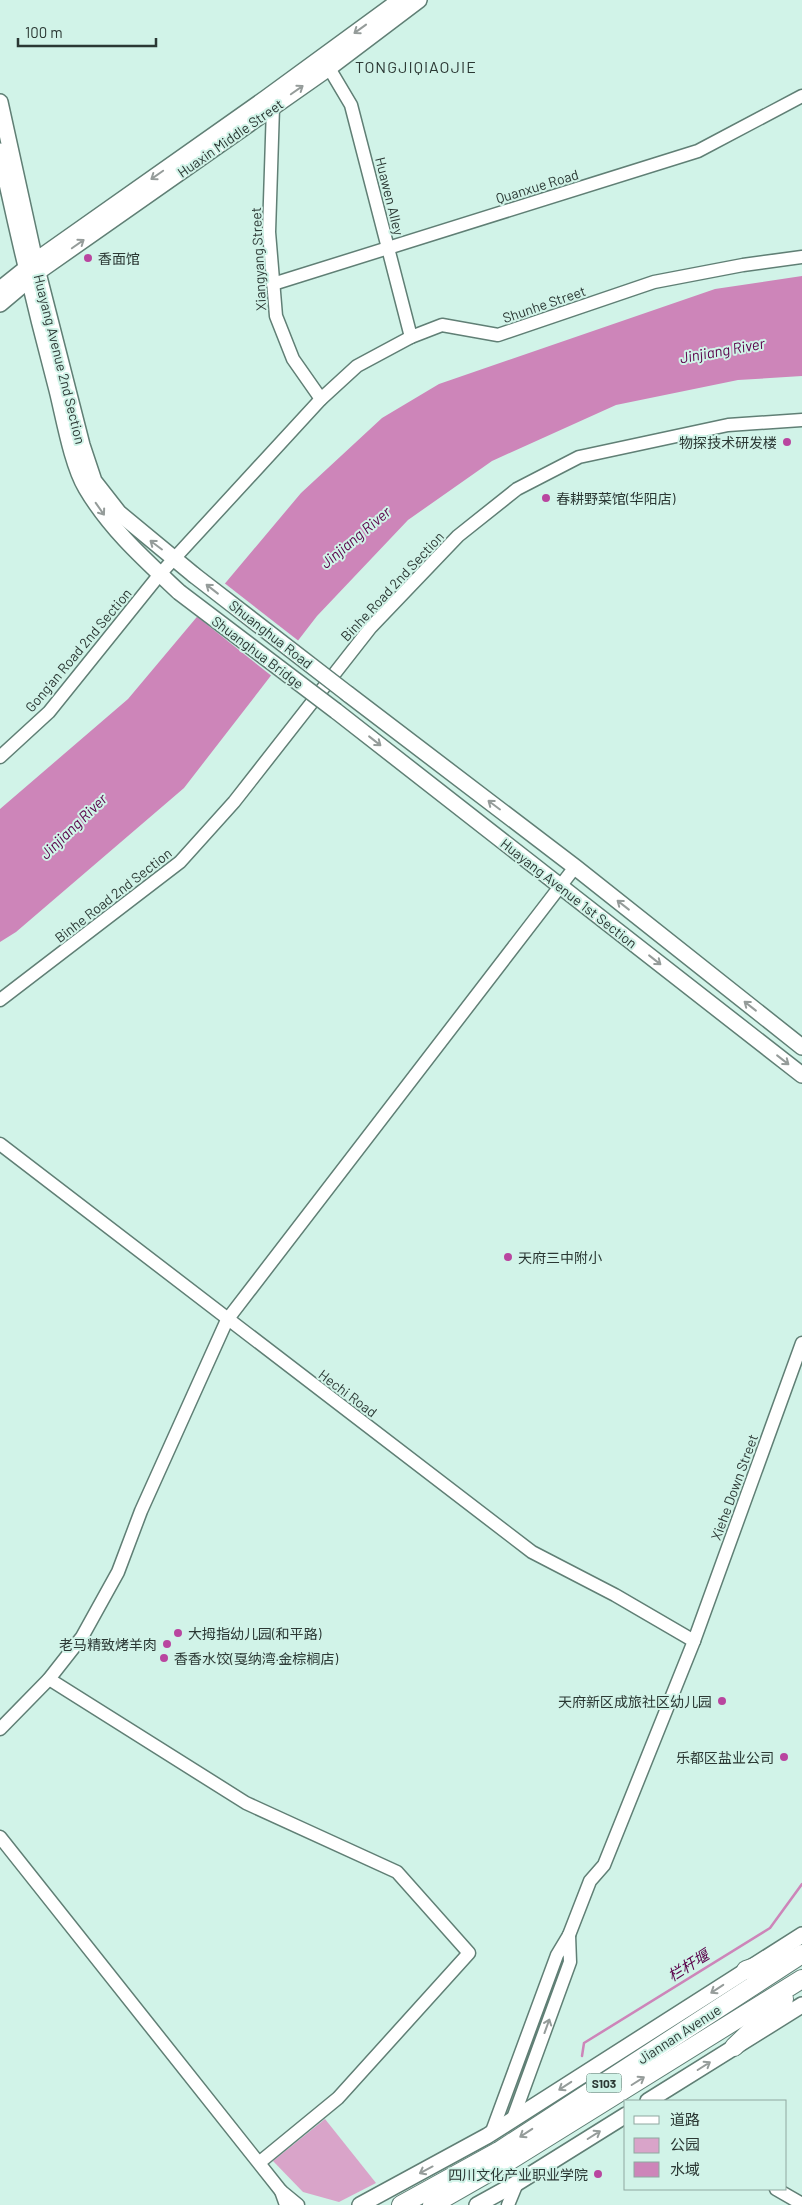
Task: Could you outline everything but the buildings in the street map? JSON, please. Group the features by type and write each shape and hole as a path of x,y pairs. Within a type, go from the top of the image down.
{"highway":[{"path":"746,1970 802,1953"},
{"name":"Jiannan Avenue","path":"401,2205 499,2151 802,1953"},
{"path":"734,2047 802,1981"},
{"name":"Jiannan Avenue","path":"432,2205 802,1981"}],"main road":[{"name":"Huaxin Middle Street","path":"32,271 400,0"},
{"name":"Huaxin Middle Street","path":"32,271 273,107 419,0"},
{"name":"Huayang Avenue 2nd Section","path":"0,102 32,271 71,448 85,487 111,525 179,592"},
{"name":"Huayang Avenue 2nd Section","path":"0,151 32,271 94,481 119,513 154,544 194,575"},
{"path":"0,290 32,271"},
{"path":"0,304 32,271"},
{"name":"Shuanghua Road","path":"194,575 348,694"},
{"name":"Shuanghua Bridge","path":"179,592 336,711"},
{"name":"Huayang Avenue 1st Section","path":"348,694 576,867 802,1047"},
{"name":"Huayang Avenue 1st Section","path":"336,711 802,1074"},
{"path":"360,2205 491,2134 802,1935"},
{"path":"650,2100 802,2005"},
{"path":"477,2205 517,2183 624,2116"}],"street":[{"name":"Huawen Alley","path":"328,68 351,105 411,337"},
{"name":"Quanxue Road","path":"273,284 698,151 802,96"},
{"name":"Xiangyang Street","path":"273,107 269,232 276,316 293,359 321,398"},
{"name":"Shunhe Street","path":"174,558 321,398 356,366 411,337 442,325 498,335 654,282 743,265 802,257"},
{"name":"Binhe Road 2nd Section","path":"0,1000 180,862 234,802 371,627 458,536 517,488 579,457 728,425 802,420"},
{"name":"Gong'an Road 2nd Section","path":"0,757 49,712 174,558"},
{"path":"0,1729 50,1679 82,1638 118,1572 141,1511 226,1320 576,867"},
{"name":"Hechi Road","path":"0,1144 226,1320 532,1552 615,1595 694,1641"},
{"name":"Xiehe Down Street","path":"569,1935 590,1880 604,1865 694,1641 802,1343"},
{"path":"50,1679 246,1803 397,1872 469,1953 338,2098 260,2162"},
{"path":"0,1837 260,2162 281,2191 298,2205"},
{"path":"512,2121 570,1962 569,1935"},
{"path":"491,2134 557,1955 569,1935"},
{"path":"508,2205 517,2183"},
{"path":"778,2190 802,2204"},
{"path":"281,2191 286,2205"}],"green space":[{"path":"325,2119 376,2183 339,2202 303,2192 273,2161"}],"water":[{"name":"Jinjiang River","path":"802,276 802,376 738,380 616,405 492,461 408,520 317,616 184,788 16,932 0,942 0,809 128,699 301,493 382,418 439,384 715,289"}],"pier":[{"path":"223,582 300,642 273,677 195,615"}],"waterway":[{"name":"栏杆堰","path":"582,2056 584,2043 770,1928 802,1884"}],"place":[{"name":"香面馆","path":"88,258"},
{"name":"物探技术研发楼","path":"787,442"},
{"name":"春耕野菜馆(华阳店)","path":"546,498"},
{"name":"天府三中附小","path":"508,1257"},
{"name":"大拇指幼儿园(和平路)","path":"178,1633"},
{"name":"老马精致烤羊肉","path":"167,1644"},
{"name":"香香水饺(戛纳湾·金棕榈店)","path":"164,1658"},
{"name":"天府新区成旅社区幼儿园","path":"722,1701"},
{"name":"乐都区盐业公司","path":"784,1757"},
{"name":"四川文化产业职业学院","path":"598,2174"}],"district":[{"name":"TONGJIQIAOJIE","path":"416,66"}]}
